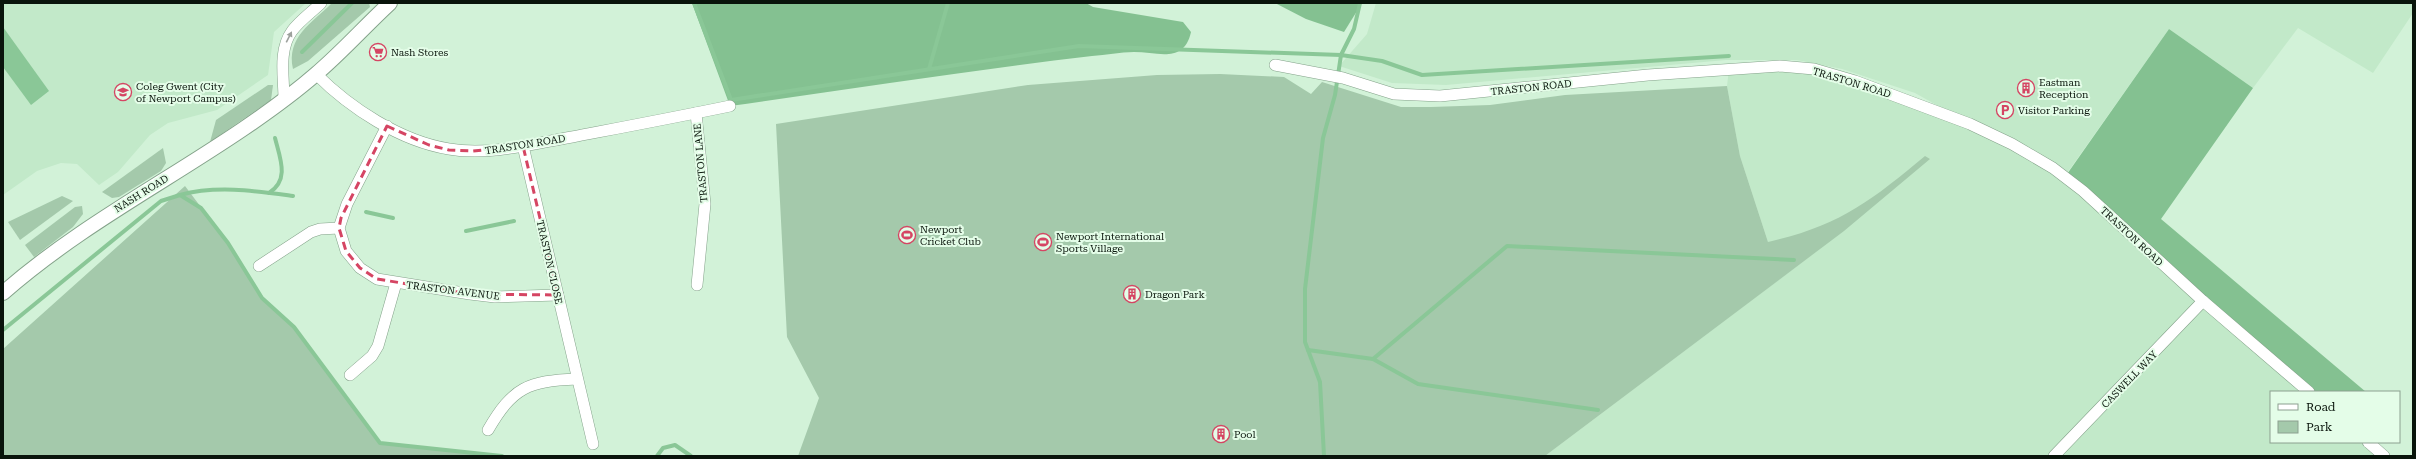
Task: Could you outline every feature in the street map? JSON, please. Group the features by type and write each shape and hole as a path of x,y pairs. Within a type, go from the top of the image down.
{"street":[{"path":"284,99 283,56 286,44 292,31 322,3"},
{"name":"NASH ROAD","path":"3,293 42,260 110,212 208,152 284,99 316,74 390,3"},
{"name":"TRASTON ROAD","path":"1275,65 1343,78 1394,94 1440,96 1729,69 1791,66 1827,72 1970,124 2032,155 2083,191 2203,301 2308,391"},
{"name":"TRASTON ROAD","path":"316,74 336,93 387,126 429,145 450,150 491,150 523,146 730,106"},
{"name":"TRASTON LANE","path":"696,113 705,204 697,285"},
{"path":"259,266 311,232 320,229 339,228 347,204 387,126"},
{"name":"TRASTON CLOSE","path":"523,146 593,444"},
{"name":"TRASTON AVENUE","path":"339,228 346,251 360,268 376,279 495,297 558,295"},
{"name":"TRASTON AVENUE","path":"350,375 372,356 378,346 396,283"},
{"name":"CASWELL WAY","path":"2054,456 2203,301"},
{"path":"488,430 501,407 526,386 558,379 577,379"},
{"path":"2369,443 2384,456"}],"highlighted area":[{"path":"387,126 429,145 449,150 473,151 523,146 558,295 470,294 377,279 360,268 346,251 339,228 341,218"}],"shaded area":[{"name":"Coleg Gwent (City of Newport Campus)","path":"3,3 306,3 274,32 268,75 217,110 168,123 150,135 118,172 99,185 77,164 61,163 37,171 3,195"},
{"path":"692,3 1086,3 1093,7 1183,22 1191,32 1188,42 1183,49 1169,54 1129,52 1047,61 730,106"},
{"path":"1275,3 1362,3 1344,32 1306,19"},
{"path":"1376,3 2413,3 2413,13 2373,73 2298,28 2253,88 2169,29 2065,176 2308,391 2270,391 2270,443 2369,443 2384,456 1545,456 1821,248 1768,242 1740,156 1727,86 1729,69 1791,66 1967,122 1915,93 1842,69 1797,60 1726,60 1446,85 1392,83 1339,66 1367,34"},
{"path":"3,27 49,91 31,105 3,67"},
{"path":"2169,29 2253,88 2161,219 2365,391 2308,391 2065,177"}],"green space":[{"path":"332,3 369,3 370,7 308,61 293,69 293,48 297,39 309,24"},
{"path":"1220,74 1284,77 1311,94 1322,82 1401,107 1490,105 1565,95 1727,86 1740,156 1768,242 1793,236 1835,220 1870,199 1925,156 1930,159 1844,231 1545,456 798,456 819,398 787,337 776,124 1028,85 1157,75"},
{"path":"268,85 273,85 271,100 210,142 216,120"},
{"path":"163,148 166,163 161,171 119,197 112,198 102,192"},
{"path":"185,186 228,243 262,298 294,327 380,443 502,456 3,456 3,349"},
{"path":"62,196 73,201 20,240 8,222"},
{"path":"82,206 83,214 73,227 34,257 25,245 75,207"}],"waterway":[{"path":"302,52 352,3"},
{"path":"694,3 731,100 1079,46 1341,55 1354,29 1360,3"},
{"path":"929,69 948,3"},
{"path":"1324,456 1320,382 1305,342 1305,289 1323,138 1335,95 1341,55 1382,61 1422,75 1729,56"},
{"path":"269,193 280,182 282,168 275,138"},
{"path":"180,195 208,190 236,190 293,196"},
{"path":"3,330 161,201 180,195 201,208 228,243 262,298 294,327 380,443 502,456"},
{"path":"366,212 393,218"},
{"path":"466,231 514,221"},
{"path":"1308,350 1373,359 1507,246 1794,260"},
{"path":"1373,359 1418,384 1598,410"},
{"path":"657,456 663,448 675,445 691,456"}],"place":[{"name":"Nash Stores","path":"378,52"},
{"name":"Eastman Reception","path":"2026,88"},
{"name":"Coleg Gwent (City of Newport Campus)","path":"123,92"},
{"name":"Visitor Parking","path":"2005,110"},
{"name":"Newport Cricket Club","path":"907,235"},
{"name":"Newport International Sports Village","path":"1043,242"},
{"name":"Dragon Park","path":"1132,294"},
{"name":"Pool","path":"1221,434"}]}
